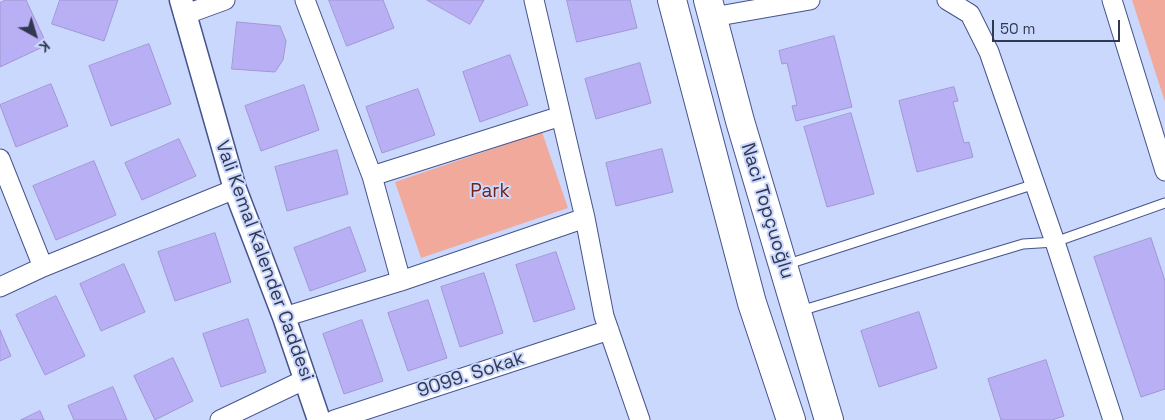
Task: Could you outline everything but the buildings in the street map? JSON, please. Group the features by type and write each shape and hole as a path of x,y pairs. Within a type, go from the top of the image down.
{"main road":[{"name":"Naci Topçuoğlu","path":"672,0 752,303 792,420"},
{"name":"Naci Topçuoğlu","path":"711,9 740,121 829,420"}],"street":[{"path":"179,5 225,0"},
{"path":"304,0 372,176 401,281"},
{"path":"534,0 585,218 604,316 640,420"},
{"path":"711,9 810,0"},
{"path":"947,0 970,14 989,52 1055,242 1113,420"},
{"path":"1112,0 1165,171"},
{"name":"Vali Kemal Kalender Caddesi","path":"179,5 234,189 284,317 320,420"},
{"path":"372,176 561,116"},
{"path":"0,159 43,267"},
{"path":"0,287 43,267 234,189"},
{"path":"284,317 401,281 585,218"},
{"name":"9099. Sokak","path":"334,420 609,330"},
{"path":"220,420 306,379"}],"lane":[{"path":"783,266 1035,184"},
{"path":"797,311 1023,244 1055,242 1165,203"}],"green space":[{"path":"1132,0 1165,0 1165,102"},
{"name":"Park","path":"542,132 568,208 421,258 395,182"}]}
